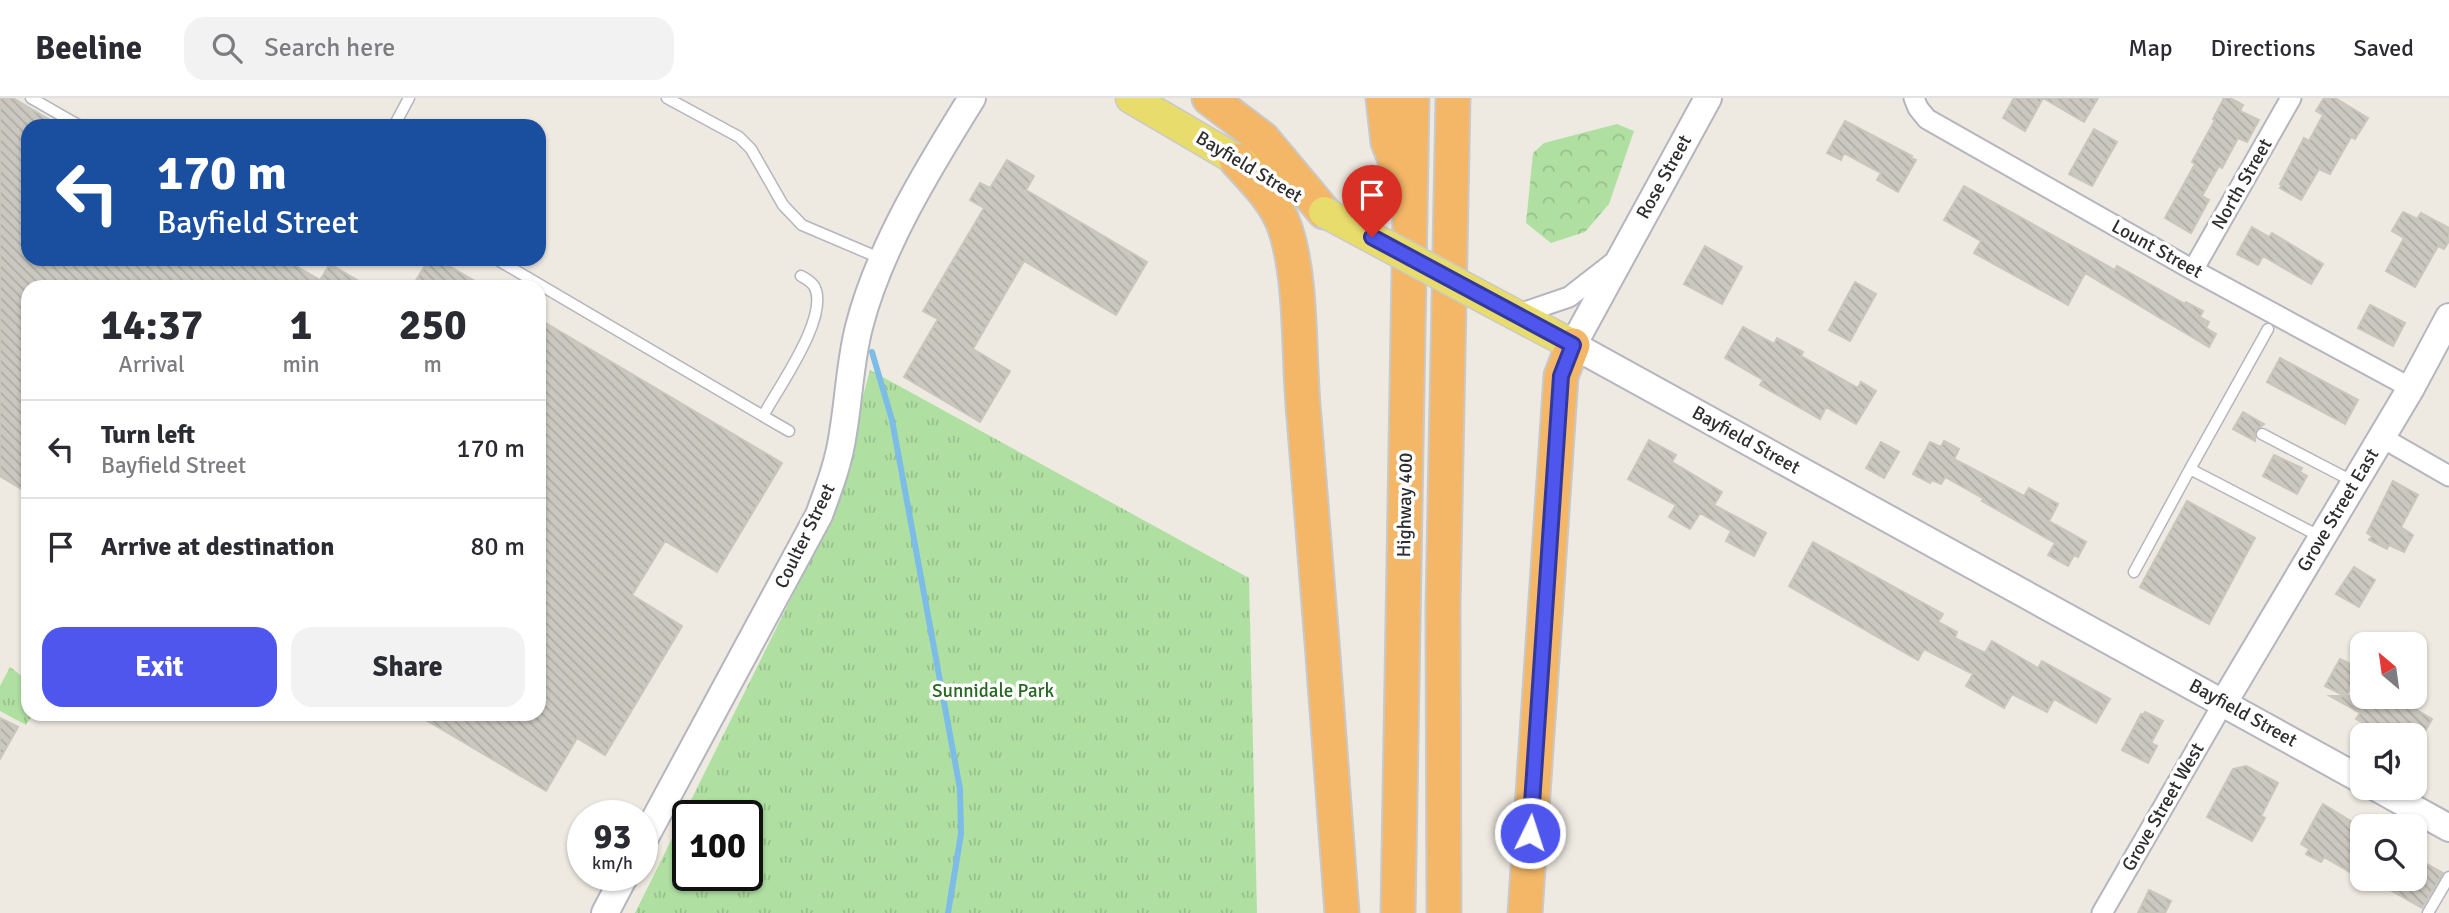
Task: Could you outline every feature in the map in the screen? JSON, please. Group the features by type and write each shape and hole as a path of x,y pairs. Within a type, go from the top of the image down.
{"highway":[{"path":"1209,98 1263,139 1324,212"},
{"path":"1383,98 1388,142 1411,199"},
{"name":"Highway 400","path":"1398,913 1412,98"},
{"name":"Highway 400","path":"1444,913 1443,606 1453,98"},
{"path":"1236,160 1267,195 1284,225 1293,256 1342,913"},
{"path":"1525,913 1561,376 1573,345"}],"main road":[{"name":"Bayfield Street","path":"1131,98 1324,212 1573,345"}],"street":[{"name":"Coulter Street","path":"658,814 820,515 834,474 843,435 850,366 869,292 933,162 972,98"},
{"name":"Rose Street","path":"1573,345 1708,98"},
{"name":"Lount Street","path":"1914,98 1927,119 2193,270 2411,388"},
{"name":"North Street","path":"2193,270 2291,98"},
{"name":"Rose Street","path":"1516,315 1569,297 1620,256"},
{"name":"Grove Street East","path":"2224,702 2411,388 2449,317"},
{"name":"Bayfield Street","path":"1573,345 2350,772"},
{"path":"2381,437 2449,476"},
{"name":"Grove Street West","path":"2102,913 2224,702"},
{"path":"2399,800 2449,828"},
{"path":"605,913 617,891"}],"lane":[{"path":"31,98 68,119"},
{"path":"398,119 409,98"},
{"path":"667,98 739,137 751,149 783,205 802,225 883,260"},
{"path":"508,266 532,280"},
{"path":"762,416 813,327 818,303 813,285 801,275"},
{"path":"546,289 789,431"},
{"path":"2134,572 2267,329"},
{"path":"2262,434 2354,482"},
{"path":"2190,469 2322,537"},
{"path":"2428,913 2449,877"}],"green space":[{"path":"1617,124 1634,131 1609,204 1585,232 1551,243 1526,223 1533,153 1544,143"},
{"name":"Sunnidale Park","path":"870,370 1249,578 1257,913 635,913 646,891 658,891 658,867 672,838 672,891 763,891 763,800 691,800 830,520"},
{"path":"10,667 21,675 21,721 29,721 26,725 0,711 0,686"}],"building":[{"path":"0,98 13,98 48,119 21,119 21,266 296,266 320,280 21,280 21,489 0,476"},
{"path":"2014,98 2043,98 2025,131 2003,118"},
{"path":"2043,98 2098,98 2084,122"},
{"path":"2224,98 2243,105 2240,111 2259,120 2247,142 2238,138 2222,168 2219,166 2202,196 2209,200 2191,233 2165,218 2195,164 2192,162"},
{"path":"2324,98 2335,98 2368,118 2355,139 2351,137 2330,174 2319,169 2301,200 2280,188 2280,184 2304,138 2309,141 2323,115 2316,111"},
{"path":"1845,121 1916,160 1898,192 1877,180 1881,173 1844,153 1841,160 1827,153"},
{"path":"2094,129 2117,142 2092,186 2069,174"},
{"path":"1007,160 1034,176 1026,190 1147,262 1116,315 1024,261 973,349 1010,371 980,422 904,377 938,319 923,311 984,208 970,200 980,183 990,188"},
{"path":"1964,186 2115,270 2117,266 2185,304 2186,302 2203,311 2200,317 2209,322 2206,328 2216,334 2209,347 2085,273 2068,305 1974,253 1981,241 1944,220"},
{"path":"2403,212 2417,219 2421,213 2449,228 2449,241 2444,249 2438,246 2415,287 2386,271 2404,238 2392,231"},
{"path":"2252,227 2269,237 2272,233 2323,264 2311,284 2263,256 2258,265 2237,254"},
{"path":"1705,246 1742,267 1722,304 1684,284"},
{"path":"329,266 357,280 320,280"},
{"path":"425,266 449,266 473,280 416,280"},
{"path":"1855,282 1876,294 1850,341 1829,330"},
{"path":"2370,305 2405,323 2393,346 2358,328"},
{"path":"546,323 782,463 717,572 665,541 632,595 682,626 605,755 577,738 546,791 428,721 546,721"},
{"path":"1743,327 1774,344 1777,338 1803,352 1801,356 1858,388 1861,382 1876,391 1856,424 1826,407 1820,419 1760,385 1763,380 1725,358"},
{"path":"2280,358 2358,400 2345,424 2267,382"},
{"path":"2243,412 2264,424 2256,430 2255,441 2233,429"},
{"path":"1649,440 1676,455 1672,462 1722,492 1714,505 1766,533 1754,556 1726,541 1731,531 1700,513 1690,529 1669,517 1676,505 1628,479"},
{"path":"1944,441 1959,449 1954,459 2024,496 2029,488 2058,504 2049,521 2086,542 2078,557 2074,555 2068,566 2048,555 2055,543 1982,501 1984,499 1945,477 1941,484 1932,480 1930,483 1913,474 1930,442 1941,447"},
{"path":"1881,442 1899,452 1884,478 1866,468"},
{"path":"2274,455 2302,468 2300,472 2307,476 2297,494 2263,476"},
{"path":"2393,481 2418,495 2401,527 2413,535 2404,552 2389,545 2387,549 2369,540 2372,536 2367,533"},
{"path":"2187,501 2255,538 2209,624 2140,587"},
{"path":"1813,542 1943,614 1938,622 1957,632 1955,638 1985,653 1992,641 2038,668 2042,661 2110,699 2096,723 2054,699 2047,712 2012,694 2004,708 1966,686 1973,674 1924,649 1918,660 1789,586"},
{"path":"2354,567 2375,580 2359,607 2336,594"},
{"path":"2340,659 2350,664 2350,689 2346,696 2350,696 2350,707 2330,696 2345,696 2325,686"},
{"path":"2353,709 2415,709 2432,719 2427,728 2427,723 2363,723 2356,719 2360,713"},
{"path":"2145,712 2163,721 2151,743 2157,746 2148,763 2122,750 2141,714"},
{"path":"0,718 18,727 0,759"},
{"path":"2246,766 2278,783 2261,816 2265,818 2252,841 2207,817 2233,769"},
{"path":"2323,804 2350,821 2350,872 2324,857 2321,862 2306,854 2309,849 2301,844"},
{"path":"2427,864 2443,873 2422,908 2392,891 2427,891"},
{"path":"2149,890 2171,901 2165,913 2138,913"}],"waterway":[{"path":"872,352 892,420 960,789 961,834 948,913"}],"route":[{"path":"1372,237 1573,345 1561,376 1530,833"}]}
